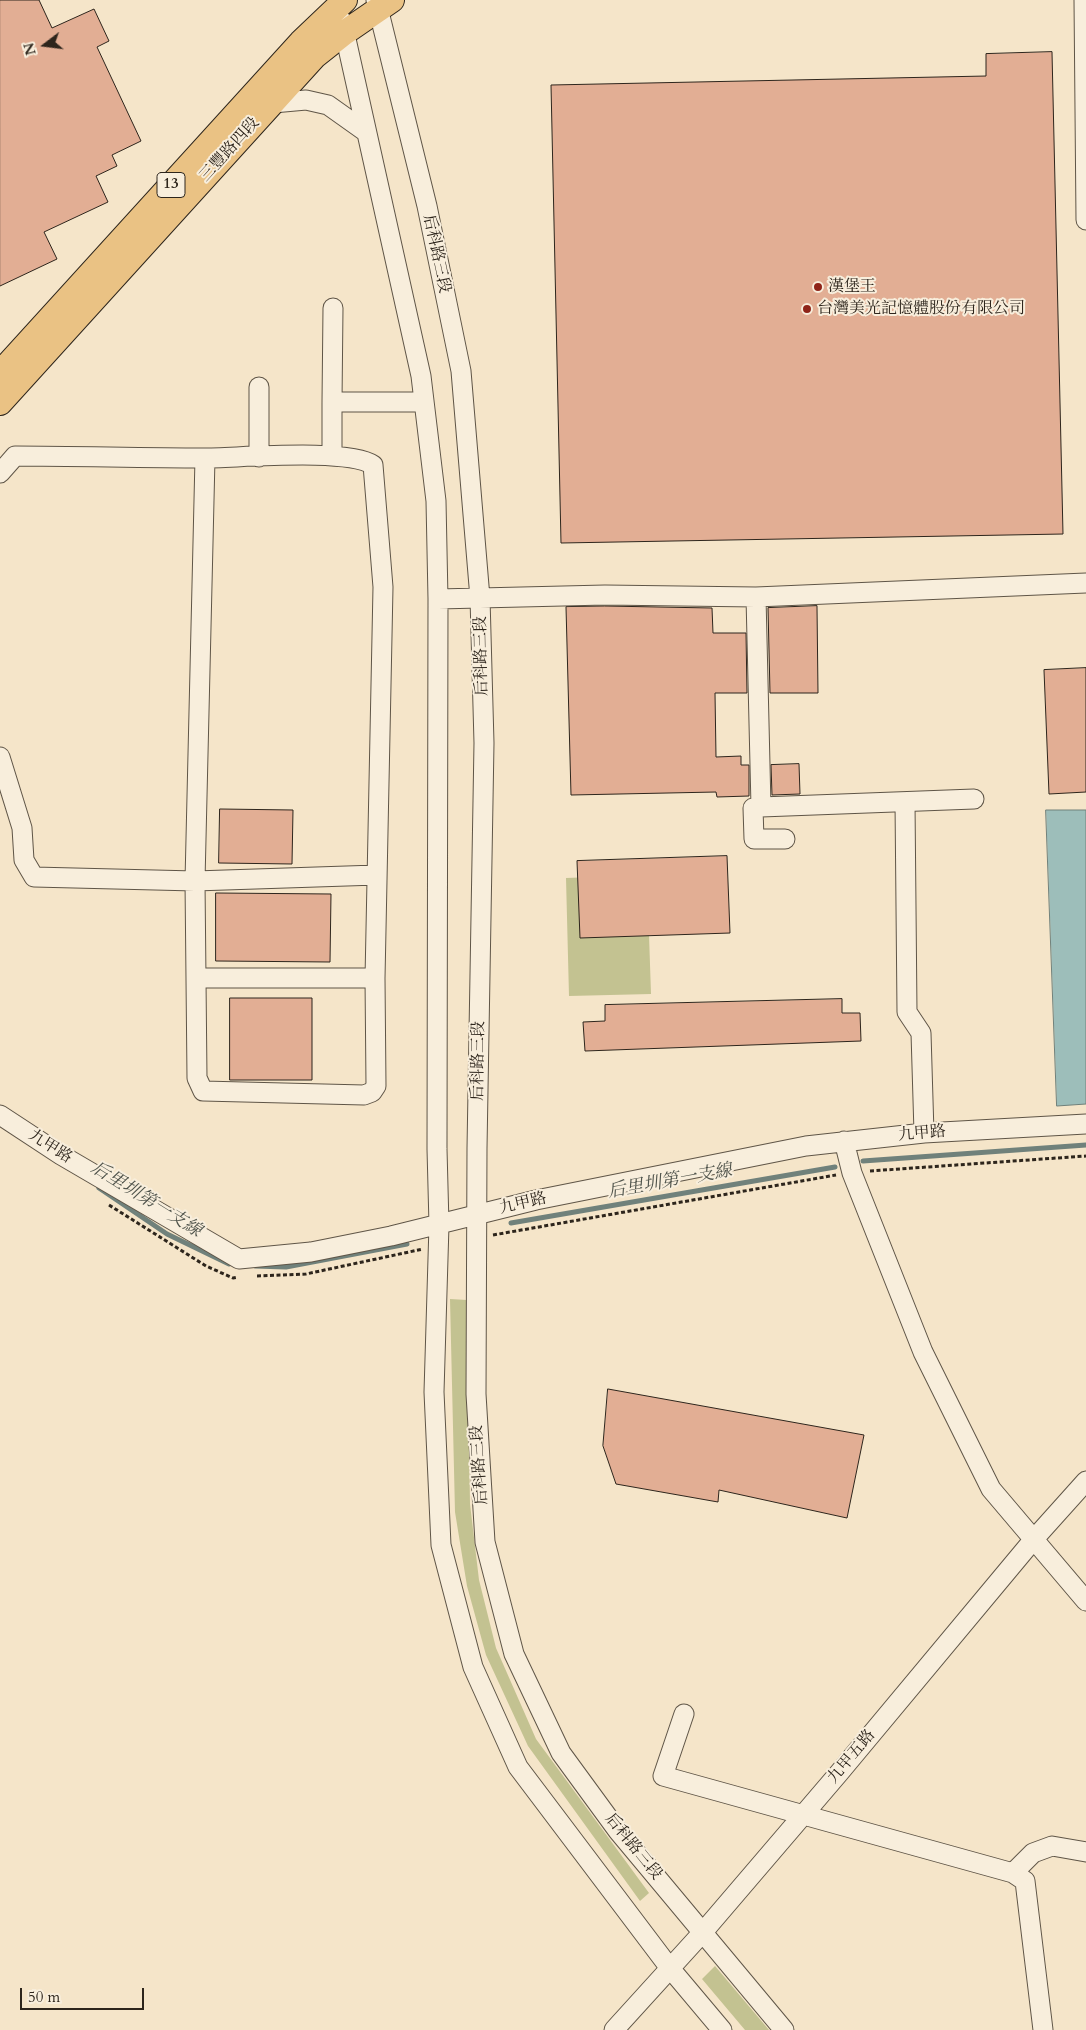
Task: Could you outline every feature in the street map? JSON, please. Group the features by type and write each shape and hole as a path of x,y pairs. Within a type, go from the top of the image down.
{"main road":[{"name":"三豐路四段","path":"0,373 340,1"},
{"name":"三豐路四段","path":"0,403 315,56 382,3"}],"street":[{"path":"1084,0 1086,220"},
{"path":"340,1 344,33 421,376 436,501 438,599 438,1225 434,1392 441,1546 473,1667 518,1767 669,1968 722,2030"},
{"name":"后科路三段","path":"382,3 461,371 480,598 484,743 477,1148 476,1394 485,1542 514,1654 561,1753 618,1831 784,2030"},
{"path":"273,103 306,100 328,105 366,132"},
{"path":"332,456 333,308"},
{"path":"259,386 259,457"},
{"path":"332,402 424,402"},
{"path":"0,473 15,456 205,458 332,456 366,460 373,465 383,587 375,978 376,1086 372,1092 364,1095 203,1091 197,1078 195,881 205,458"},
{"path":"438,599 605,595 756,597 1086,583"},
{"path":"756,597 761,807"},
{"path":"0,757 22,828 24,860 34,877 195,881 377,875"},
{"path":"785,839 754,839 753,808 974,799"},
{"path":"905,802 907,1012 921,1033 924,1133"},
{"path":"197,978 375,978"},
{"name":"九甲路","path":"0,1115 69,1160 239,1259 311,1252 438,1225 536,1200 806,1146 924,1133 1086,1124"},
{"path":"844,1141 852,1173 924,1352 991,1489 1086,1601"},
{"name":"九甲五路","path":"614,2030 703,1932 1034,1539 1086,1480"},
{"path":"684,1714 663,1776 1012,1873 1025,1881 1043,2030"},
{"path":"1012,1873 1033,1853 1052,1846 1086,1852"}],"shaded area":[{"path":"647,875 651,994 569,996 566,878"},
{"path":"450,1299 467,1300 470,1504 479,1580 496,1648 536,1739 649,1893 640,1901 528,1746 486,1655 467,1586 455,1512"},
{"path":"715,1966 769,2030 745,2030 702,1979"}],"water":[{"path":"1046,810 1086,810 1086,1104 1057,1106"}],"building":[{"path":"0,0 39,0 52,28 94,9 109,41 97,47 141,141 112,155 117,166 96,176 108,202 44,232 57,259 0,286"},
{"name":"台灣美光記憶體股份有限公司","path":"1052,52 1063,534 561,543 551,85 986,76 986,54"},
{"path":"817,606 818,693 770,693 768,608"},
{"path":"566,607 712,608 713,633 746,633 747,693 715,693 716,757 741,756 741,765 749,765 749,796 717,797 716,792 571,795"},
{"path":"1086,668 1086,792 1049,794 1044,670"},
{"path":"799,764 800,794 772,795 771,765"},
{"path":"220,809 293,810 292,864 219,863"},
{"path":"727,856 730,933 580,938 577,861"},
{"path":"216,893 331,894 330,962 216,961"},
{"path":"230,998 312,998 312,1080 230,1080"},
{"path":"842,999 842,1013 860,1013 861,1041 585,1051 583,1022 605,1021 605,1005"},
{"path":"608,1389 864,1435 847,1518 719,1490 718,1502 616,1484 603,1446"}],"waterway":[{"name":"后里圳第一支線","path":"863,1161 1086,1145"},
{"name":"后里圳第一支線","path":"511,1223 835,1167"},
{"name":"后里圳第一支線","path":"99,1188 167,1234 229,1264"},
{"name":"后里圳第一支線","path":"255,1266 286,1267 407,1244"}],"place":[{"name":"漢堡王","path":"818,287"},
{"name":"台灣美光記憶體股份有限公司","path":"807,309"}]}
